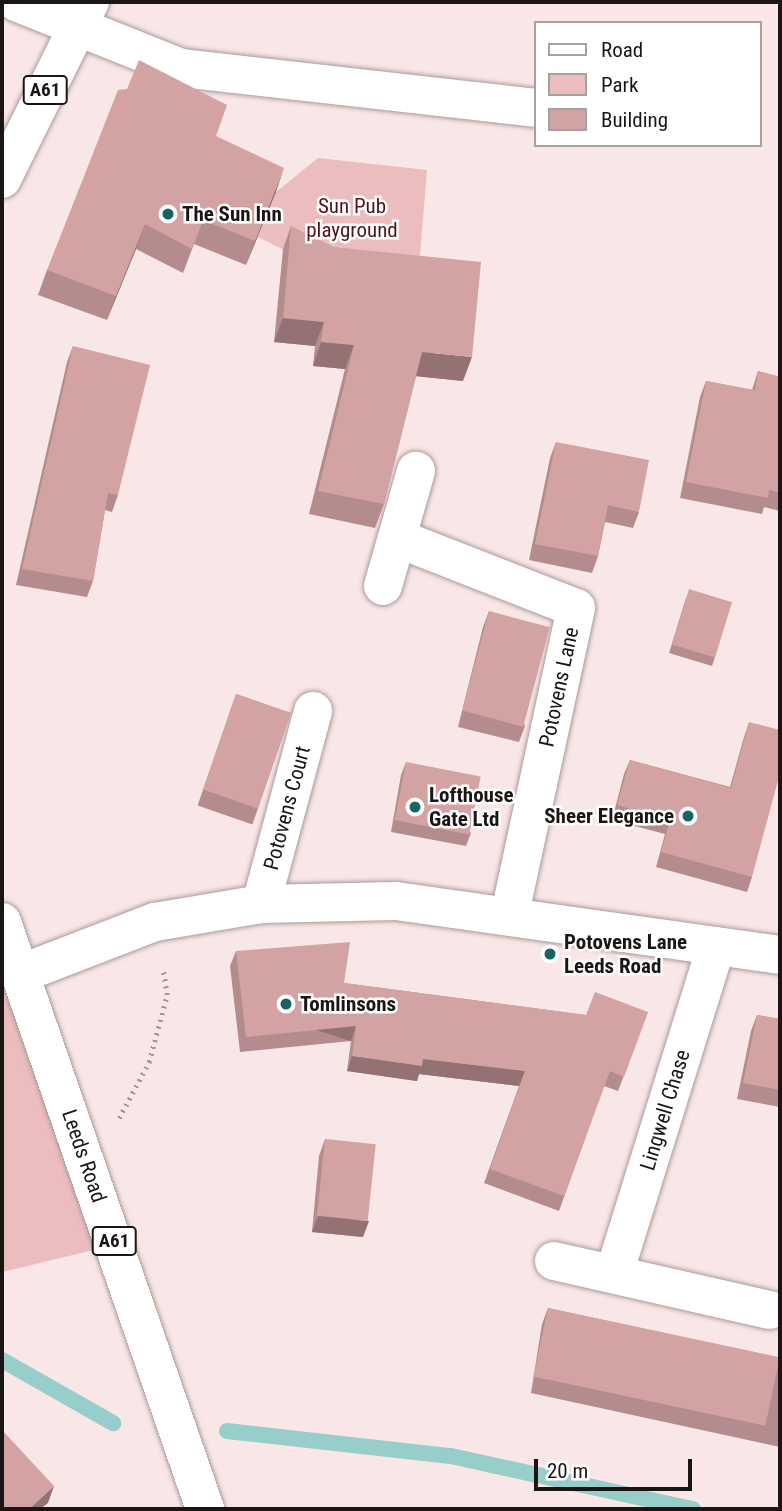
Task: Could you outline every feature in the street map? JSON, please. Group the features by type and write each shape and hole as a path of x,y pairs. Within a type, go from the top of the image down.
{"street":[{"path":"16,2 84,14 181,68 534,108"},
{"name":"A61","path":"2,179 84,14"},
{"path":"383,586 416,471"},
{"name":"Potovens Lane","path":"397,538 576,608 510,912"},
{"name":"Potovens Court","path":"261,904 313,711"},
{"path":"20,974 155,922 261,904 396,901 510,912 780,955"},
{"name":"Leeds Road","path":"2,922 205,1509"},
{"name":"Lingwell Chase","path":"614,1275 716,946"},
{"path":"554,1261 769,1310"}],"path":[{"path":"79,1141 122,1116 149,1062 167,995 155,922"}],"green space":[{"name":"Sun Pub playground","path":"318,158 427,170 418,280 326,271 258,237 276,192"},
{"path":"2,922 115,1245 2,1272"}],"building":[{"path":"139,60 227,105 216,136 284,168 255,241 203,220 192,249 145,224 116,296 47,270 118,90 127,89"},
{"path":"291,226 334,247 481,262 472,357 422,352 384,504 318,491 354,345 321,342 324,322 283,318"},
{"path":"73,346 150,365 118,495 108,493 93,581 22,569"},
{"path":"758,371 780,377 780,493 769,490 768,498 686,482 706,381 755,390"},
{"path":"556,442 649,460 639,512 608,505 598,556 535,544"},
{"path":"689,589 732,602 715,658 672,644"},
{"path":"489,611 550,627 523,727 462,710"},
{"path":"236,694 291,713 258,808 203,789"},
{"path":"749,722 780,730 780,773 752,877 661,852 670,820 617,805 630,760 731,788"},
{"path":"406,762 481,777 469,834 395,820"},
{"path":"350,942 344,983 586,1015 595,992 648,1012 624,1077 610,1071 564,1196 490,1169 525,1071 423,1059 422,1066 352,1056 356,1026 246,1037 236,951"},
{"path":"757,1015 780,1019 780,1090 743,1083"},
{"path":"325,1139 376,1144 368,1221 317,1216"},
{"path":"548,1308 780,1357 765,1426 533,1376"},
{"path":"2,1430 54,1486 29,1509 2,1509"}],"waterway":[{"path":"2,1360 113,1423"},
{"path":"227,1431 451,1456 693,1509"}],"place":[{"name":"The Sun Inn","path":"168,214"},
{"name":"Lofthouse Gate Ltd","path":"415,807"},
{"name":"Sheer Elegance","path":"688,816"},
{"name":"Potovens Lane Leeds Road","path":"550,954"},
{"name":"Tomlinsons","path":"286,1004"}]}
